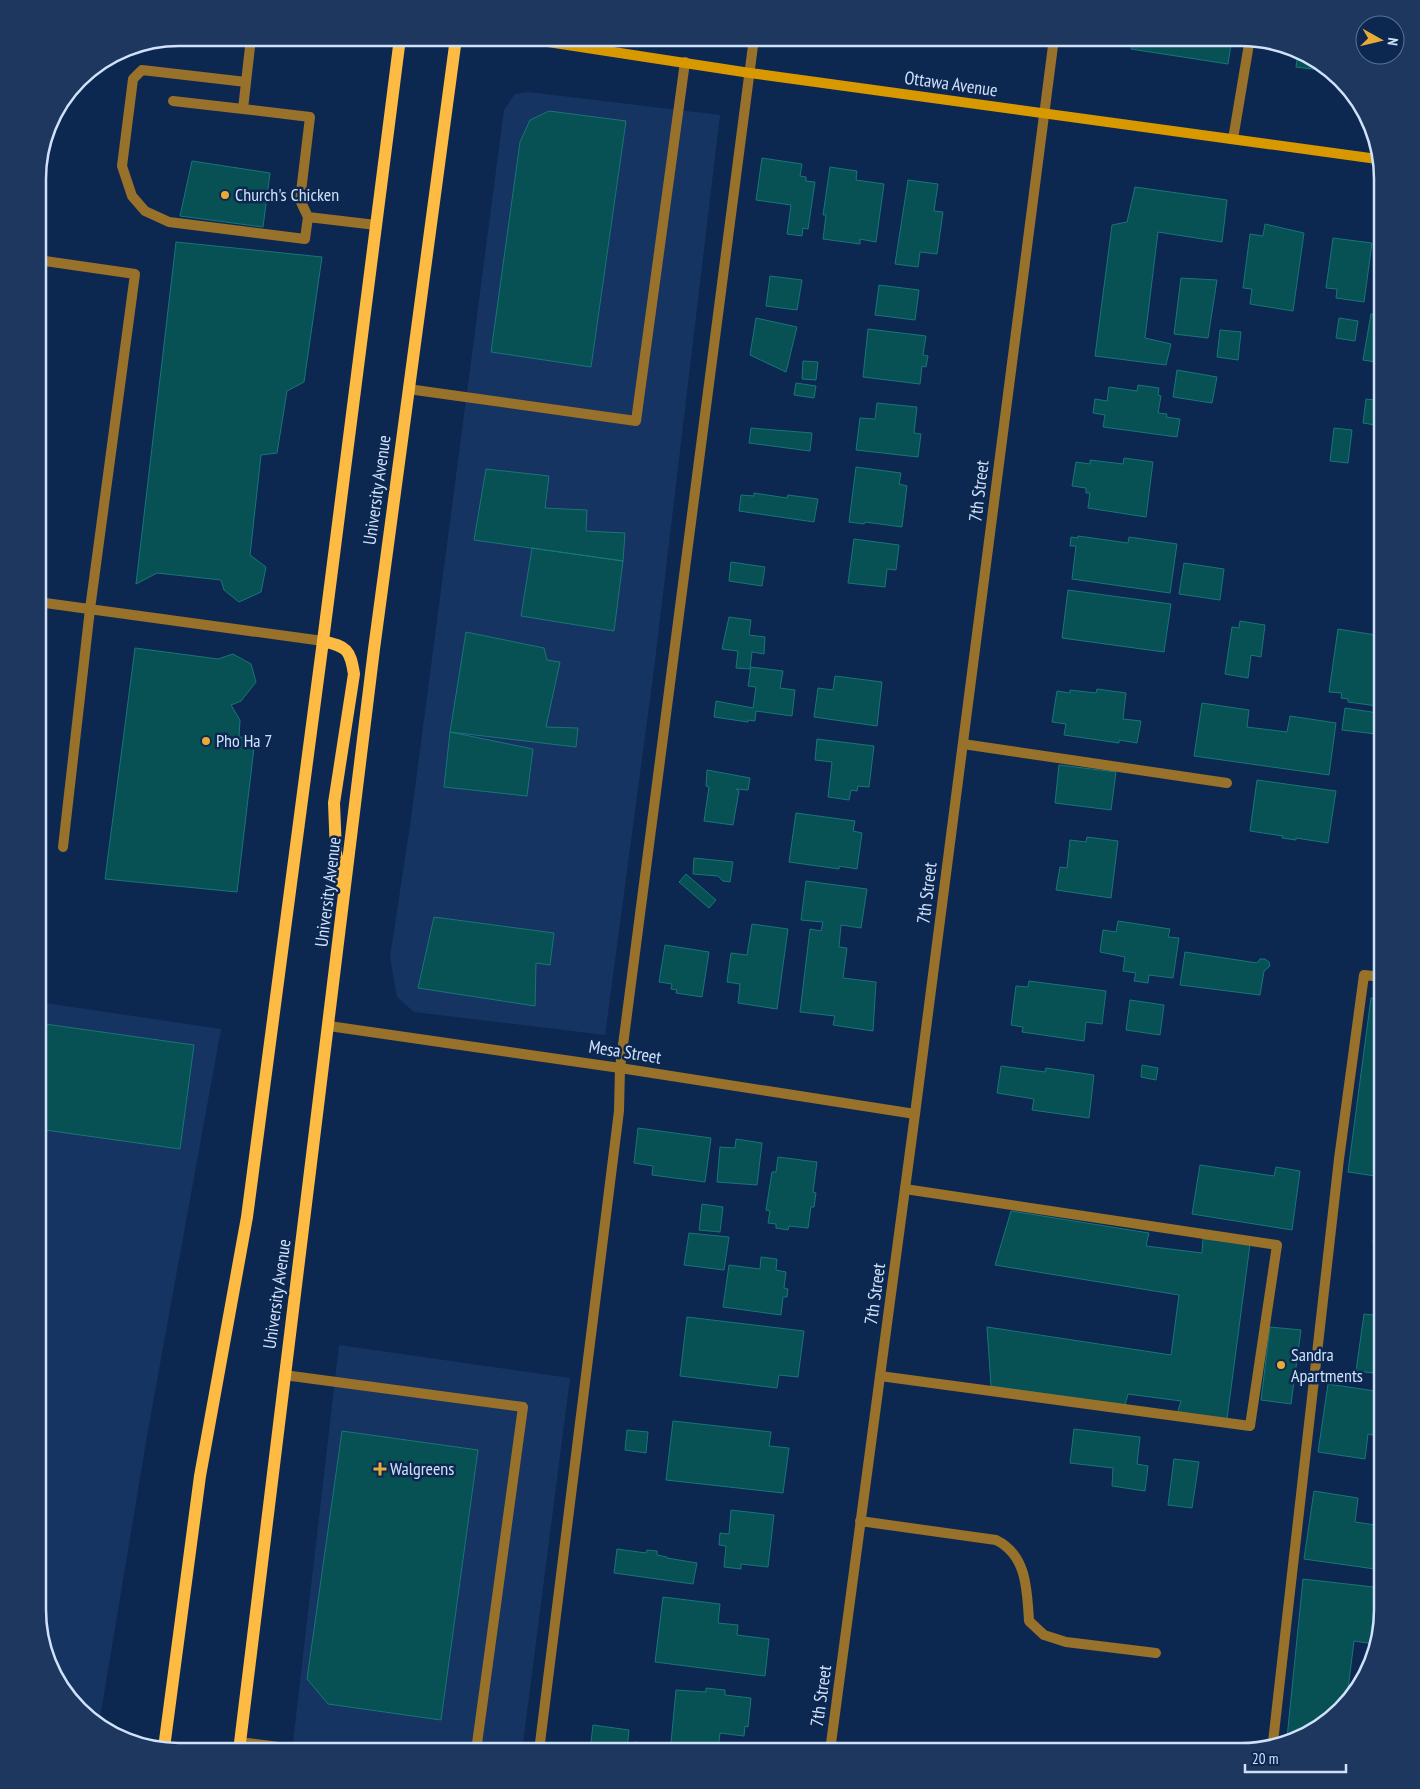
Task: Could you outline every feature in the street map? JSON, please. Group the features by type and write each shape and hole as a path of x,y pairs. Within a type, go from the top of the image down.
{"main road":[{"name":"University Avenue","path":"165,1742 200,1476 247,1217 399,47"},
{"name":"University Avenue","path":"240,1743 374,649 455,47"},
{"path":"323,641 343,646 351,655 354,674 334,803 336,853 345,897"}],"street":[{"path":"243,109 250,47"},
{"name":"Ottawa Avenue","path":"583,47 750,73 1372,158"},
{"path":"540,1743 619,1111 620,1068 753,47"},
{"name":"7th Street","path":"831,1743 915,1114 1053,47"},
{"path":"1232,139 1248,47"},
{"path":"408,389 636,420 685,62"},
{"path":"173,101 310,117 300,200 308,217 305,239 169,222 145,211 132,196 122,166 133,79 142,70 246,82"},
{"path":"308,217 376,225"},
{"path":"47,261 135,274 90,609 63,847"},
{"path":"47,603 323,641"},
{"path":"963,744 1227,783"},
{"path":"1273,1738 1339,1159 1364,974 1374,976"},
{"name":"Mesa Street","path":"329,1026 620,1068 915,1114"},
{"path":"880,1376 1250,1426 1277,1245 905,1189"},
{"path":"284,1375 523,1407 477,1743"},
{"path":"860,1521 996,1540 1009,1546 1019,1559 1027,1586 1029,1621 1044,1634 1066,1642 1156,1653"}],"shaded area":[{"path":"528,92 720,115 654,669 605,1035 414,1012 397,997 390,957 411,819 504,110 515,94"},
{"path":"46,1003 221,1029 148,1430 100,1716 79,1698 60,1669 47,1627"},
{"path":"339,1345 570,1378 523,1743 293,1743"}],"building":[{"path":"1131,47 1231,47 1228,64 1131,49"},
{"path":"1297,59 1315,69 1296,67"},
{"path":"549,111 626,121 591,367 491,352 520,142 530,120"},
{"path":"762,158 802,164 800,176 806,177 806,181 815,182 808,229 803,228 802,236 787,234 791,205 756,200"},
{"name":"Church's Chicken","path":"192,161 270,173 263,227 180,216"},
{"path":"830,167 857,171 856,180 884,184 876,242 860,239 860,244 823,239 826,215 823,215"},
{"path":"908,180 938,184 934,211 943,212 937,254 920,252 918,267 895,264"},
{"path":"1135,187 1227,200 1222,242 1158,232 1145,338 1171,344 1166,365 1095,356 1112,225 1127,222"},
{"path":"1265,224 1304,233 1293,311 1250,304 1252,289 1243,288 1250,234 1263,236"},
{"path":"1333,238 1372,243 1364,302 1336,298 1337,289 1326,288"},
{"path":"176,242 322,257 304,382 287,391 277,453 261,455 250,555 266,567 261,592 239,602 224,590 221,580 157,573 136,584"},
{"path":"770,276 802,280 797,310 766,306"},
{"path":"1181,278 1217,280 1208,338 1174,334"},
{"path":"879,285 919,290 915,320 875,315"},
{"path":"1371,314 1374,314 1374,362 1363,360"},
{"path":"756,318 797,327 786,372 750,355"},
{"path":"1339,318 1358,321 1355,341 1336,338"},
{"path":"868,329 926,336 923,355 928,356 926,367 922,366 920,384 863,377"},
{"path":"1220,330 1241,332 1238,360 1217,357"},
{"path":"803,361 818,362 816,380 802,379"},
{"path":"1177,370 1217,377 1212,403 1173,397"},
{"path":"796,383 816,386 814,398 794,395"},
{"path":"1138,385 1159,388 1158,395 1161,396 1158,413 1167,414 1166,417 1180,419 1177,437 1103,427 1105,415 1093,413 1095,399 1107,401 1109,387 1137,391"},
{"path":"1366,399 1374,400 1374,425 1363,423"},
{"path":"877,403 917,407 914,433 921,434 918,457 856,450 860,418 875,419"},
{"path":"751,428 812,433 810,451 749,443"},
{"path":"1334,428 1352,430 1348,463 1330,461"},
{"path":"1124,458 1153,462 1146,517 1088,508 1090,493 1086,493 1086,488 1072,486 1076,462 1090,464 1090,460 1123,464"},
{"path":"856,467 901,473 899,484 907,486 902,527 865,522 864,524 849,522"},
{"path":"486,469 549,476 545,508 587,510 586,531 625,533 623,561 474,540"},
{"path":"754,493 787,498 788,495 818,499 814,522 739,511 741,495 754,496"},
{"path":"1078,536 1128,543 1129,537 1177,544 1170,593 1072,579 1076,546 1070,546 1071,537 1078,538"},
{"path":"854,539 899,545 896,570 887,569 885,587 848,583"},
{"path":"532,548 623,561 614,631 521,616"},
{"path":"731,562 765,567 762,586 729,581"},
{"path":"1184,563 1224,569 1220,600 1179,594"},
{"path":"1068,590 1171,604 1164,652 1062,638"},
{"path":"729,617 751,620 749,635 765,637 764,654 752,652 750,669 736,668 738,651 722,649"},
{"path":"1240,621 1265,625 1261,657 1251,655 1248,678 1225,674 1232,627 1239,628"},
{"path":"1338,629 1374,635 1374,706 1348,702 1348,699 1341,698 1342,693 1329,692"},
{"path":"466,632 544,648 547,660 560,662 546,727 578,728 576,747 450,732"},
{"path":"135,648 218,659 233,654 251,664 256,682 241,701 231,705 240,720 239,737 255,739 237,892 105,879"},
{"path":"751,667 783,671 780,688 795,690 792,716 756,711 755,721 748,720 748,722 714,717 716,701 753,708 756,687 748,686"},
{"path":"835,676 882,682 877,726 814,717 818,688 833,690"},
{"path":"1097,689 1126,693 1123,719 1141,721 1137,743 1119,740 1119,743 1064,735 1066,724 1052,722 1057,691 1070,693 1070,690 1096,693"},
{"path":"1202,703 1249,710 1247,727 1287,732 1290,716 1336,723 1329,775 1194,756"},
{"path":"1345,708 1374,712 1374,734 1342,730"},
{"path":"450,732 533,749 527,796 444,787"},
{"path":"817,739 874,746 869,787 858,786 857,791 851,790 849,800 828,797 832,762 815,760"},
{"path":"1059,765 1116,772 1111,810 1055,803"},
{"path":"707,770 750,778 748,790 736,789 739,791 733,825 704,821 709,787 706,786"},
{"path":"1257,780 1336,791 1328,843 1296,838 1296,840 1282,838 1283,836 1250,831"},
{"path":"796,813 855,821 853,831 862,833 857,869 839,866 839,869 789,862"},
{"path":"1087,837 1118,841 1111,898 1056,890 1060,867 1067,868 1070,840 1086,842"},
{"path":"694,858 733,862 730,882 723,881 718,876 693,874"},
{"path":"686,874 716,900 709,908 679,882"},
{"path":"806,881 867,889 861,928 841,925 839,947 847,948 843,978 876,982 873,1031 833,1025 835,1016 800,1012 810,929 821,931 823,922 801,920"},
{"path":"434,917 554,933 550,965 536,963 535,1006 418,988"},
{"path":"1118,921 1170,929 1168,937 1179,938 1173,978 1149,975 1148,983 1134,981 1136,973 1123,971 1125,957 1100,952 1103,930 1116,932"},
{"path":"752,924 788,929 777,1009 738,1003 740,984 727,982 731,953 747,955"},
{"path":"665,945 709,952 702,997 676,993 677,990 671,989 672,984 659,982"},
{"path":"1185,952 1257,963 1260,959 1265,959 1269,962 1270,966 1264,971 1260,995 1180,985"},
{"path":"1029,981 1106,991 1102,1024 1086,1022 1084,1041 1022,1032 1023,1027 1011,1025 1016,986 1028,987"},
{"path":"1371,998 1374,998 1374,1176 1348,1172"},
{"path":"1130,1000 1164,1005 1160,1035 1126,1030"},
{"path":"46,1024 194,1045 180,1149 46,1130"},
{"path":"1142,1065 1158,1068 1156,1080 1141,1077"},
{"path":"1001,1066 1045,1072 1046,1068 1094,1075 1089,1118 1032,1110 1034,1099 997,1093"},
{"path":"638,1128 711,1138 705,1182 652,1175 653,1166 634,1163"},
{"path":"736,1139 762,1143 757,1185 717,1182 720,1147 735,1148"},
{"path":"778,1157 817,1162 813,1192 816,1193 814,1207 811,1207 808,1228 789,1226 788,1230 776,1228 776,1224 768,1223 770,1211 766,1210 772,1172 776,1172"},
{"path":"1200,1165 1274,1176 1276,1167 1300,1171 1292,1230 1192,1214"},
{"path":"702,1204 723,1207 720,1232 699,1230"},
{"path":"1011,1211 1149,1233 1146,1246 1202,1253 1203,1239 1250,1244 1227,1419 1177,1414 1181,1401 1128,1394 1125,1405 991,1386 987,1327 1171,1355 1179,1295 995,1265"},
{"path":"689,1233 729,1237 724,1270 684,1265"},
{"path":"761,1257 777,1259 776,1270 786,1272 784,1288 788,1289 787,1297 783,1297 781,1315 723,1307 729,1265 760,1269"},
{"path":"1364,1314 1374,1315 1374,1373 1356,1371"},
{"path":"687,1317 804,1331 798,1377 779,1375 777,1388 680,1376"},
{"name":"Sandra Apartments","path":"1270,1327 1301,1330 1291,1404 1261,1400"},
{"path":"1328,1384 1374,1391 1374,1435 1368,1434 1365,1459 1318,1452"},
{"path":"673,1421 771,1432 769,1446 789,1448 783,1493 666,1480"},
{"path":"1074,1429 1140,1437 1137,1464 1148,1466 1145,1491 1112,1486 1113,1468 1070,1463"},
{"path":"627,1430 648,1432 646,1453 625,1450"},
{"name":"Walgreens","path":"342,1431 478,1450 441,1720 328,1704 307,1679"},
{"path":"1174,1459 1199,1462 1192,1508 1168,1505"},
{"path":"1314,1491 1358,1498 1355,1522 1374,1525 1374,1569 1304,1559"},
{"path":"731,1510 774,1515 768,1567 741,1564 741,1569 724,1567 726,1546 719,1545 720,1533 729,1534"},
{"path":"617,1549 646,1553 647,1550 657,1551 657,1555 667,1558 697,1563 693,1584 614,1573"},
{"path":"1303,1579 1374,1587 1373,1627 1369,1643 1354,1641 1348,1688 1329,1710 1300,1729 1287,1735"},
{"path":"663,1597 720,1604 718,1623 738,1625 737,1635 769,1639 765,1676 655,1662"},
{"path":"706,1688 725,1690 725,1695 751,1698 748,1727 745,1726 744,1736 720,1733 719,1743 671,1743 676,1690 706,1692"},
{"path":"593,1725 629,1730 628,1743 591,1743"}],"place":[{"name":"Church's Chicken","path":"225,195"},
{"name":"Pho Ha 7","path":"206,741"},
{"name":"Sandra Apartments","path":"1281,1365"},
{"name":"Walgreens","path":"380,1469"}]}
